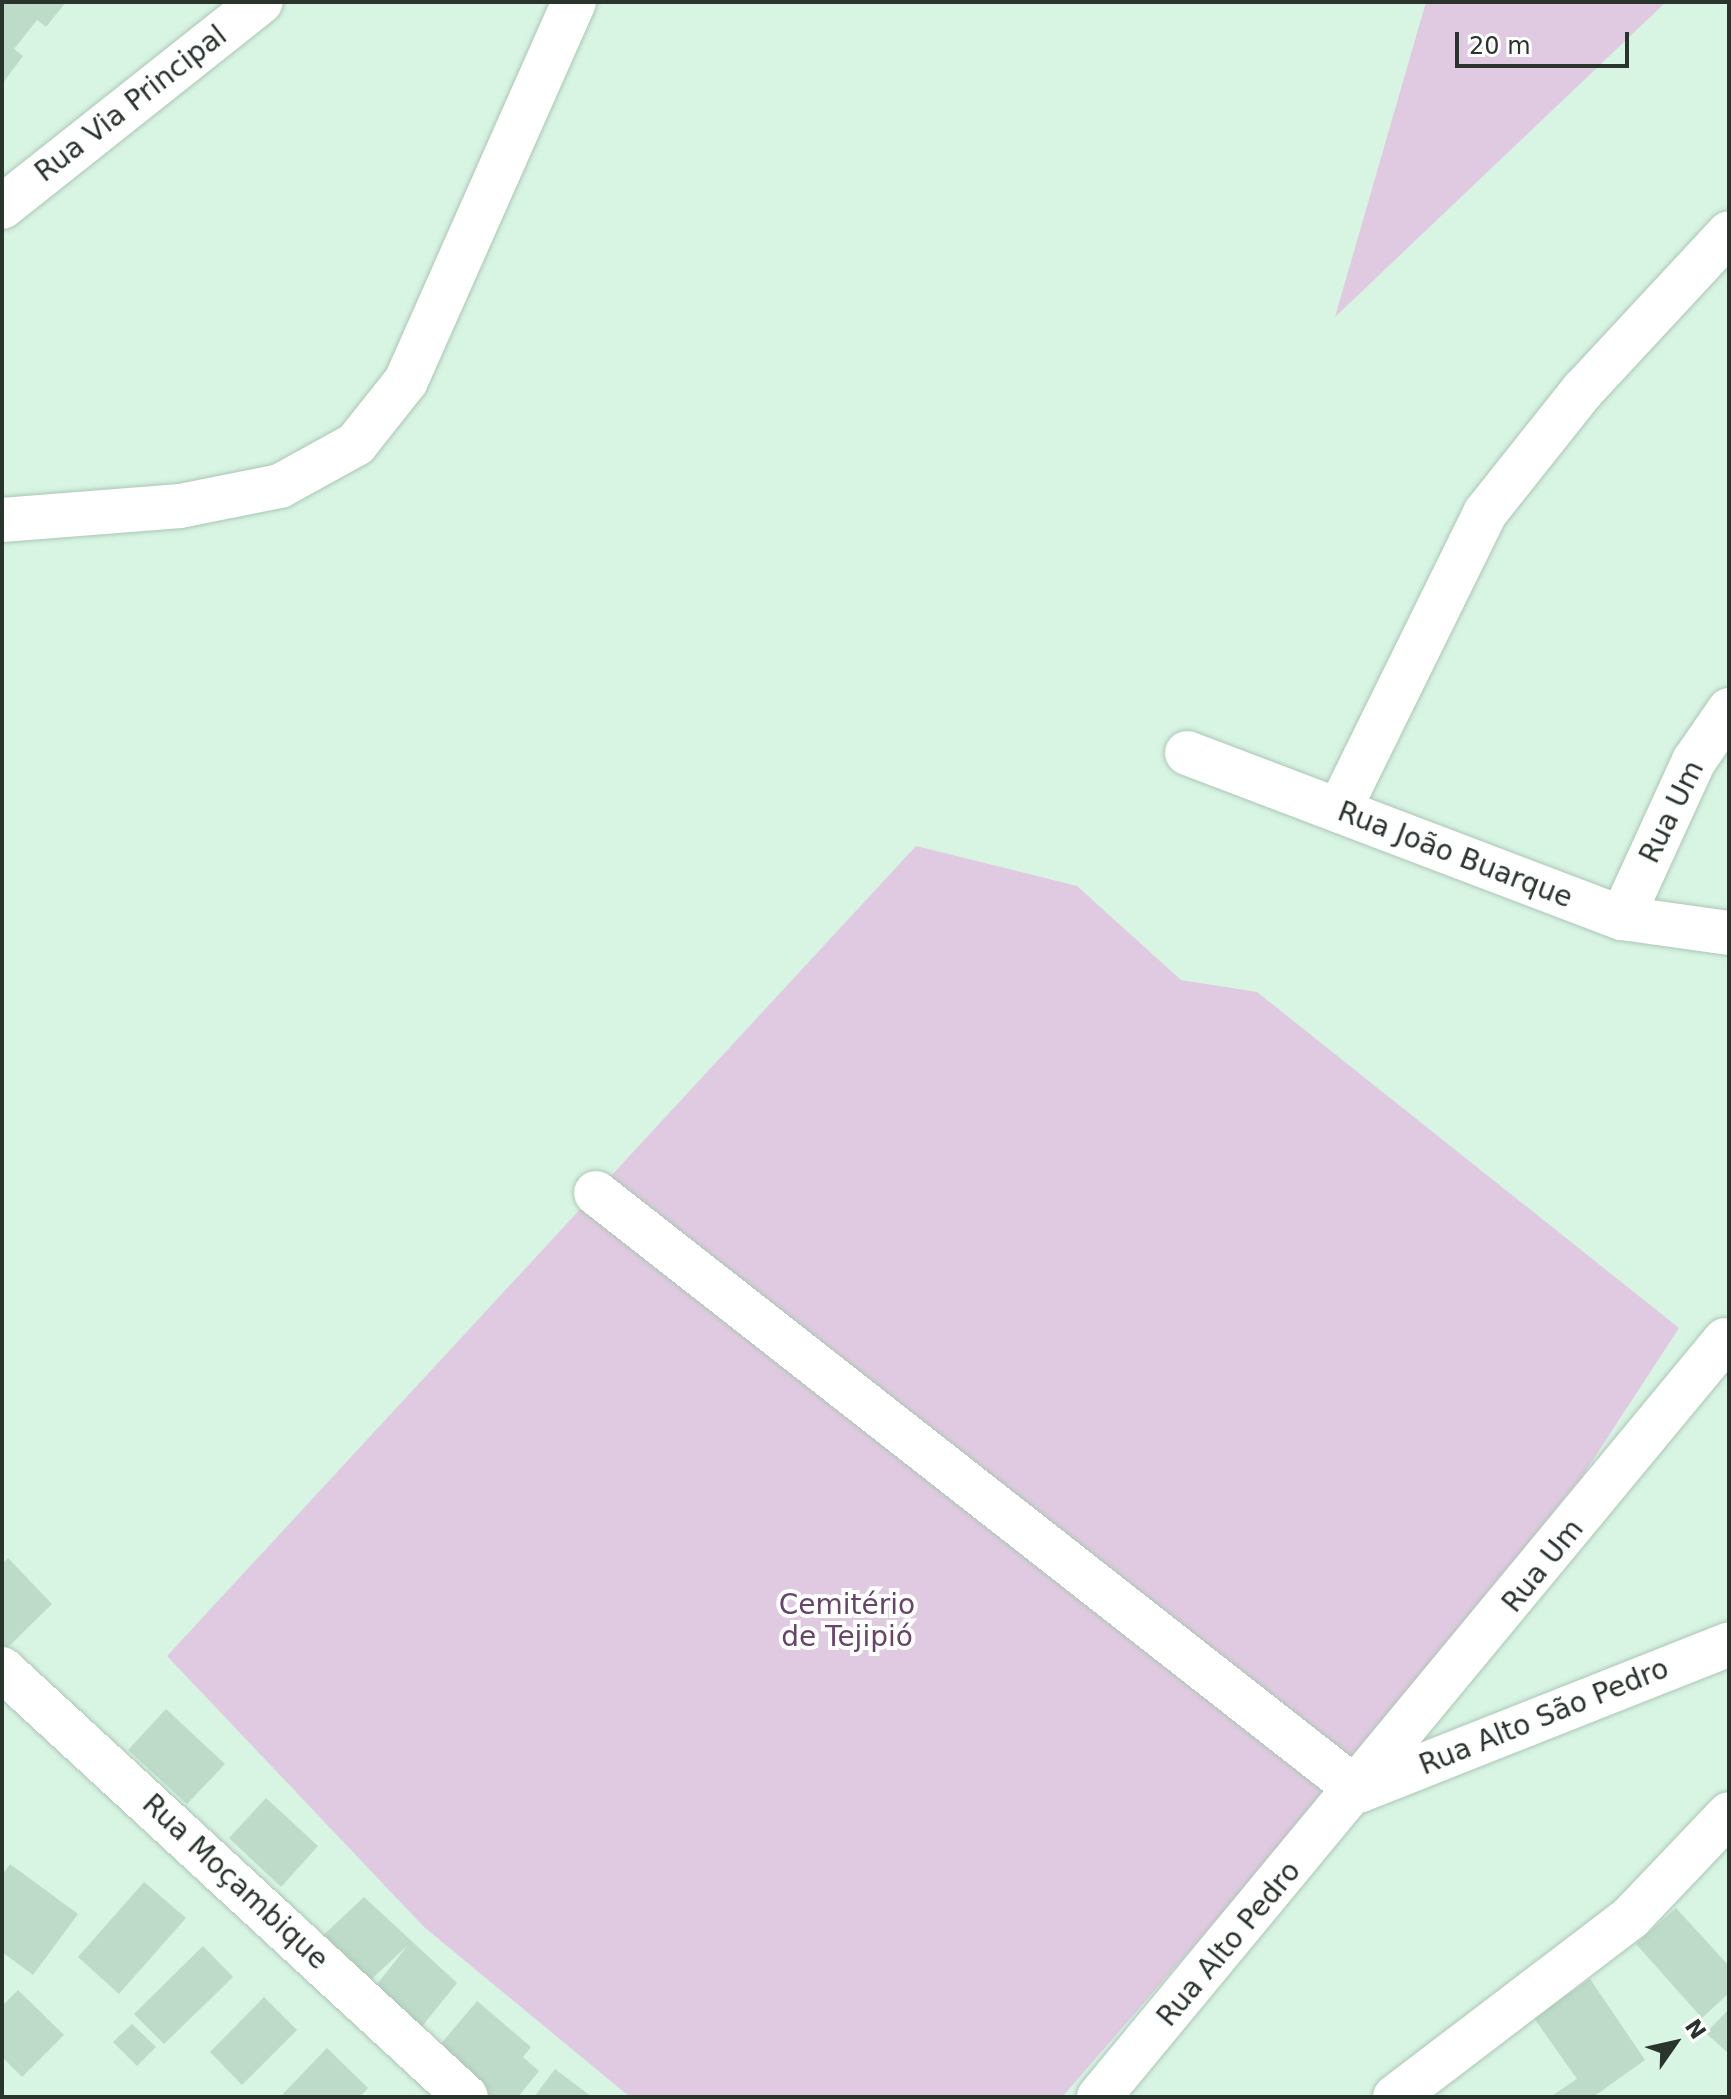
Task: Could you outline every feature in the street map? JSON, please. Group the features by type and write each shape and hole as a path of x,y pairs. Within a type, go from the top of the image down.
{"street":[{"name":"Rua Via Principal","path":"2,207 261,2"},
{"path":"2,520 180,506 280,486 356,444 406,381 574,2"},
{"path":"1339,810 1485,513 1583,390 1729,233"},
{"name":"Rua Um","path":"1622,918 1694,761 1729,710"},
{"name":"Rua João Buarque","path":"1187,753 1622,918 1729,933"},
{"path":"596,1193 1359,1791"},
{"name":"Rua Um","path":"1359,1791 1725,1340"},
{"name":"Rua Alto São Pedro","path":"1359,1791 1729,1644"},
{"name":"Rua Moçambique","path":"2,1669 466,2097"},
{"name":"Rua Alto Pedro","path":"1099,2097 1359,1791"},
{"path":"1395,2097 1631,1917 1729,1814"}],"green space":[{"path":"1426,2 1666,2 1335,317"},
{"name":"Cemitério de Tejipió","path":"916,846 1077,886 1181,980 1257,992 1679,1328 1583,1475 1351,1765 1062,2097 630,2097 424,1927 167,1656"}],"building":[{"path":"2,2 66,2 46,27 37,20 14,49 23,56 2,84"},
{"path":"8,1558 52,1604 2,1653 2,1564"},
{"path":"166,1709 225,1764 187,1804 128,1750"},
{"path":"266,1798 318,1846 281,1887 229,1838"},
{"path":"10,1864 78,1914 33,1975 2,1952 2,1875"},
{"path":"144,1882 186,1918 119,1994 78,1957"},
{"path":"364,1897 457,1983 415,2035 367,1997 408,1945 360,1990 316,1942"},
{"path":"1676,1908 1729,1966 1729,1993 1702,2018 1636,1944"},
{"path":"203,1946 233,1977 164,2044 134,2014"},
{"path":"1590,1979 1645,2060 1593,2097 1550,2097 1577,2079 1534,2018"},
{"path":"18,1990 64,2035 22,2077 2,2057 2,2006"},
{"path":"264,1997 297,2030 242,2085 210,2052"},
{"path":"477,2001 531,2047 523,2057 539,2071 518,2097 486,2097 434,2052"},
{"path":"1729,2009 1729,2054 1706,2033"},
{"path":"132,2024 156,2047 137,2066 113,2042"},
{"path":"327,2048 368,2088 360,2097 280,2097"},
{"path":"555,2069 592,2097 534,2097"}]}
